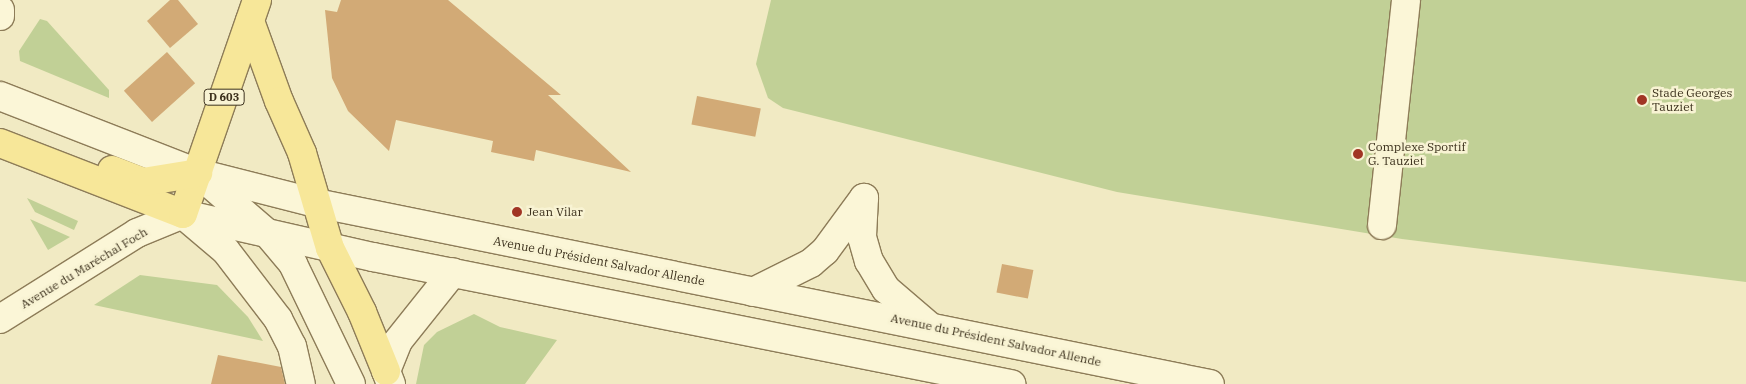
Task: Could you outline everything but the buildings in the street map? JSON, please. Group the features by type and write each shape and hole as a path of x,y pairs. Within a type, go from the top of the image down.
{"main road":[{"name":"D 603","path":"183,214 254,11"},
{"path":"254,11 279,101 302,153 330,248 362,312 388,378"},
{"path":"0,124 143,182 198,173"},
{"path":"0,143 183,214"}],"street":[{"path":"1382,225 1406,0"},
{"path":"0,10 0,16"},
{"name":"Avenue du Président Salvador Allende","path":"0,96 198,173 316,203 1210,384"},
{"path":"198,173 268,234 293,264 351,384"},
{"path":"753,292 811,263 825,251 864,198 862,237 869,261 886,289 929,326"},
{"path":"183,214 330,248 1011,384"},
{"path":"183,214 226,251 273,311 292,346 301,384"},
{"name":"Avenue du Maréchal Foch","path":"0,319 137,232 183,214"},
{"path":"388,378 398,341 453,272"}],"green space":[{"name":"Complexe Sportif G. Tauziet","path":"771,0 1746,0 1746,282 1402,239 1117,192 783,108 768,98 756,64"},
{"path":"40,19 47,21 109,90 109,98 20,61 19,51"},
{"path":"27,198 78,221 74,230 35,212"},
{"path":"30,219 70,237 48,250"},
{"path":"140,275 217,285 248,317 263,341 94,305"},
{"path":"474,314 500,327 557,340 525,384 416,384 424,345 437,332"}],"place":[{"name":"Stade Georges Tauziet","path":"1642,100"},
{"name":"Complexe Sportif G. Tauziet","path":"1358,154"},
{"name":"Jean Vilar","path":"517,212"}]}
